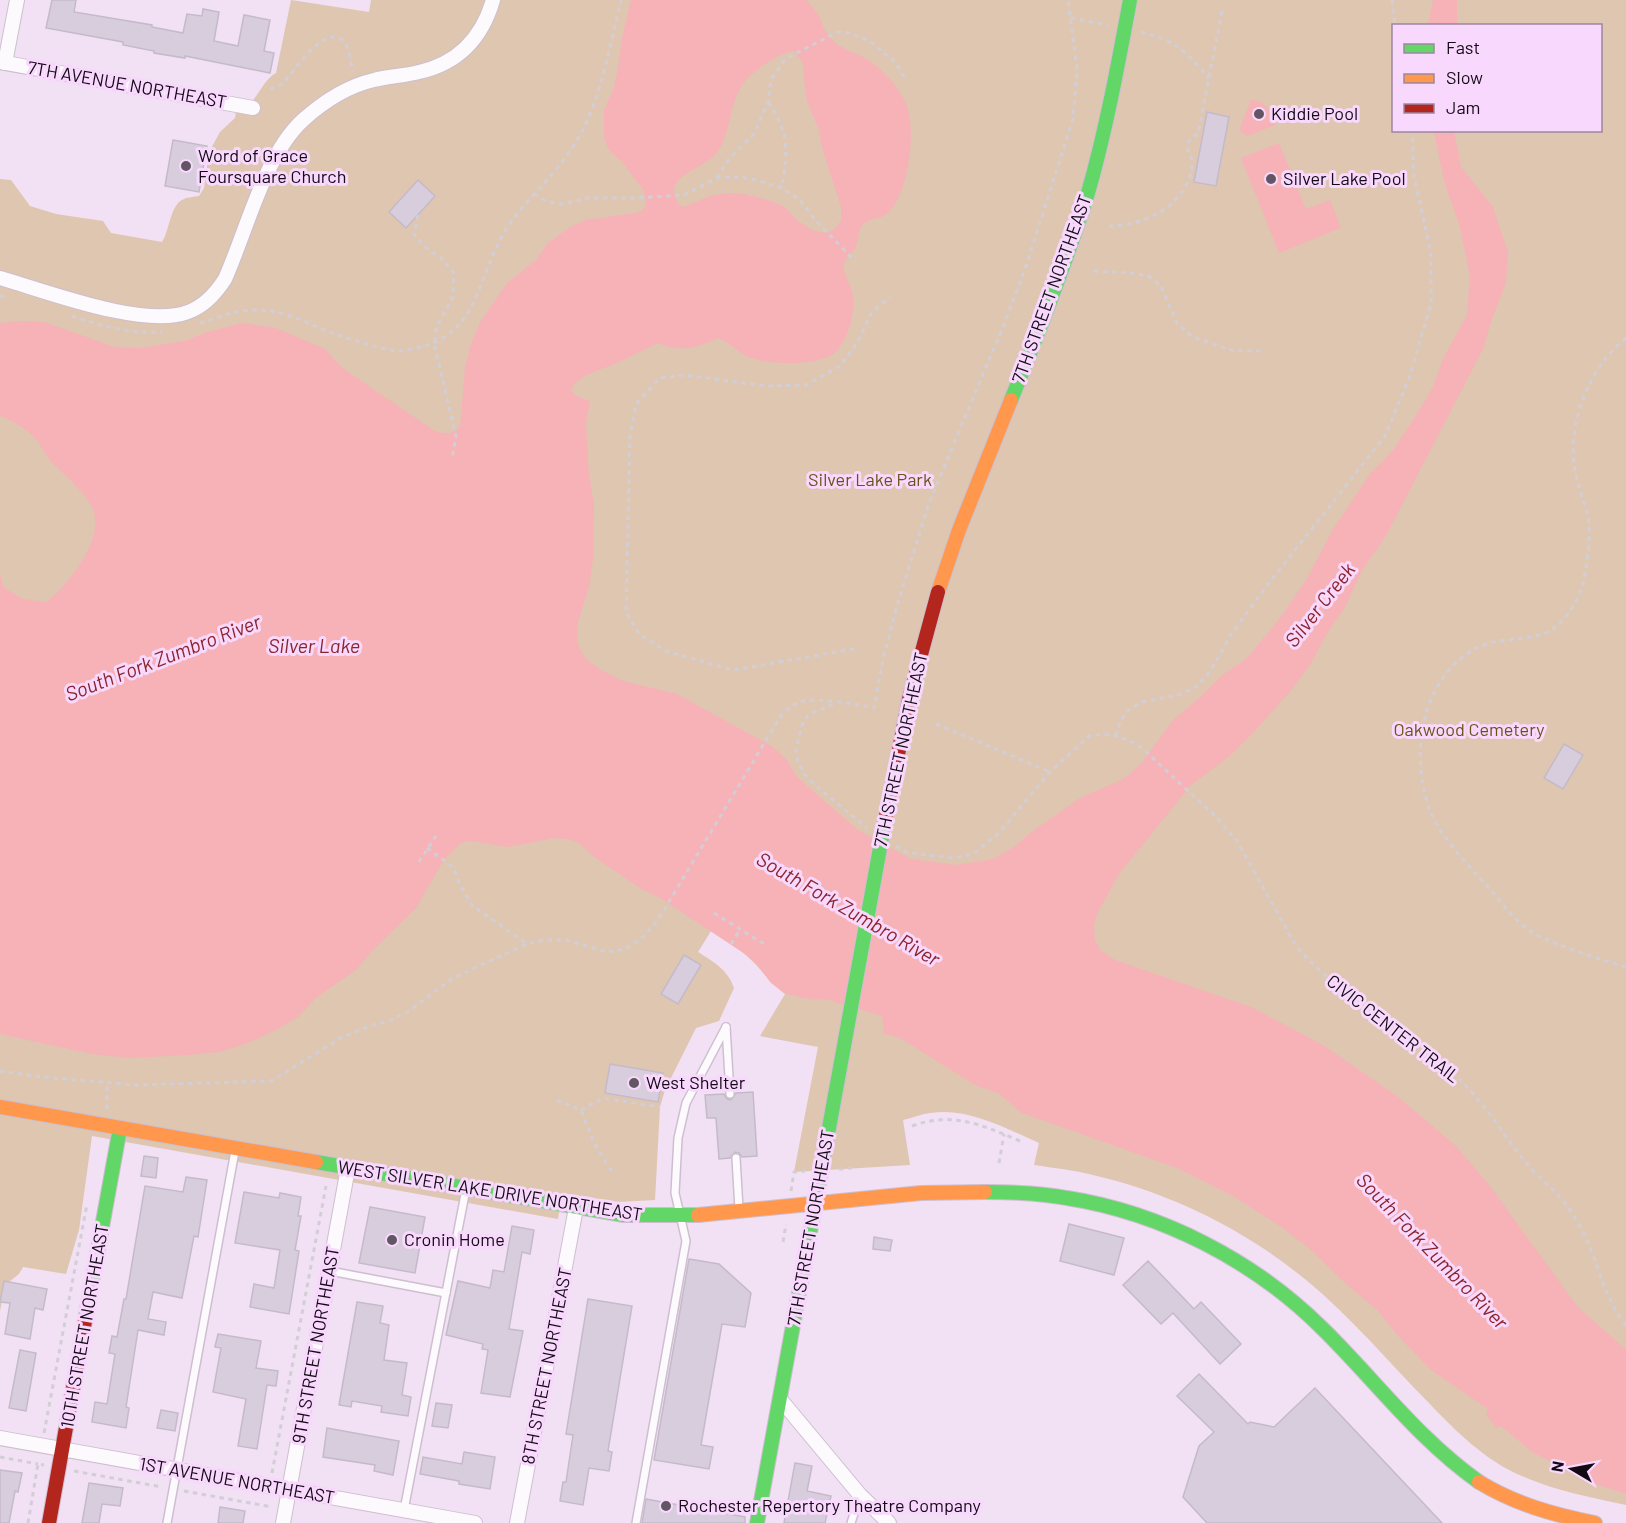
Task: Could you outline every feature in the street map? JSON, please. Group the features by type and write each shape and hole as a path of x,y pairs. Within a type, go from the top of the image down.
{"street":[{"path":"3,63 17,0"},
{"path":"0,278 133,315 169,317 190,311 204,303 217,291 225,279 269,170 292,131 338,94 357,85 434,69 448,61 467,47 482,30 494,0"},
{"name":"7TH STREET NORTHEAST","path":"757,1523 884,826 913,686 936,598 973,492 1029,357 1079,221 1105,126 1130,0"},
{"name":"7TH AVENUE NORTHEAST","path":"3,63 253,108"},
{"name":"WEST SILVER LAKE DRIVE NORTHEAST","path":"0,1107 624,1215 680,1217 957,1191 1021,1191 1084,1199 1111,1206 1159,1223 1211,1247 1286,1295 1336,1341 1430,1443 1476,1480 1521,1503 1579,1522 1595,1523"},
{"name":"10TH STREET NORTHEAST","path":"49,1523 120,1128"},
{"name":"9TH STREET NORTHEAST","path":"284,1523 348,1168"},
{"name":"8TH STREET NORTHEAST","path":"518,1523 576,1208"},
{"path":"780,1399 860,1495 889,1523"},
{"name":"1ST AVENUE NORTHEAST","path":"0,1438 475,1523"}],"lane":[{"path":"636,1523 686,1241 674,1180 678,1138 686,1103 726,1027 730,1094"},
{"path":"167,1523 236,1148"},
{"path":"735,1158 739,1212"},
{"path":"404,1510 466,1189"},
{"path":"330,1271 446,1293"},
{"path":"851,1523 860,1495"}],"path":[{"path":"193,325 231,312 254,310 291,316 346,338 403,351 434,343 448,335 463,321 474,303 500,240 511,222 570,153 594,107 621,0"},
{"path":"0,1071 107,1084 271,1082 341,1038 369,1026 389,1021 409,1011 453,978 527,944 544,940 566,940 607,952 626,950 644,936 658,920 780,717 791,706 803,701 848,703 874,708 884,655 920,530 940,473 1005,322 1021,279 1072,119 1077,69 1068,0"},
{"path":"1392,0 1395,24"},
{"path":"1109,226 1131,224 1149,218 1169,205 1189,179 1193,161 1187,149 1188,142 1198,134 1222,11"},
{"path":"1071,18 1092,22"},
{"path":"717,178 728,160 754,134 768,102 771,80 785,59 838,32 849,33 868,40 894,61 905,78"},
{"path":"1155,36 1172,41 1189,55 1209,78"},
{"path":"270,89 282,85 298,63 322,40 333,38 340,39 346,45 357,85"},
{"path":"768,102 780,118 786,135 787,155 782,188"},
{"path":"998,834 1050,772 1089,736 1104,734 1116,736 1120,722 1127,711 1142,702 1178,695 1194,688 1207,676 1231,635 1262,592 1385,436 1409,378 1431,304 1431,253 1414,176 1412,132"},
{"path":"534,194 546,201 564,204 588,198 684,195 717,178 741,177 782,188 801,200 815,220 855,261"},
{"path":"418,215 414,234 454,273 453,297 437,326 434,343 456,436 452,459"},
{"path":"1094,271 1149,276 1161,285 1177,323 1191,336 1229,350 1262,351"},
{"path":"0,296 16,298"},
{"path":"854,649 733,670 666,651 640,635 626,612 630,436 636,404 660,378 684,375 767,386 806,385 840,366 857,343 872,312 890,297"},
{"path":"66,314 93,324 119,329 147,333 164,331"},
{"path":"1626,338 1613,348 1598,368 1585,393 1576,426 1574,461 1590,526 1583,583 1569,614 1544,634 1490,641 1460,659 1443,676 1428,706 1421,745 1422,778 1429,809 1453,848 1516,920 1536,934 1626,967"},
{"path":"798,738 808,715 834,703"},
{"path":"936,724 1050,772"},
{"name":"CIVIC CENTER TRAIL","path":"1116,736 1141,747 1215,816 1237,841 1296,946 1308,961 1333,983 1450,1069 1480,1102 1530,1168 1557,1194 1584,1234 1616,1313 1626,1325"},
{"path":"419,862 436,836"},
{"path":"427,848 453,867 461,887 473,906 527,944"},
{"path":"714,913 764,944"},
{"path":"731,944 740,930"},
{"path":"104,1125 107,1110 107,1084"},
{"path":"581,1110 603,1098 660,1107"},
{"path":"557,1100 581,1110 594,1143 614,1175"},
{"path":"912,1126 930,1119 963,1120 1020,1141"},
{"path":"999,1163 1004,1134"},
{"path":"0,1457 267,1506 326,1186"},
{"path":"42,1446 88,1202"},
{"path":"28,1523 38,1464"}],"green space":[{"name":"Silver Lake Park","path":"291,0 369,12 371,0 1626,0 1626,1505 1540,1483 1513,1472 1489,1457 1466,1440 1331,1301 1296,1272 1249,1239 1199,1212 1147,1191 1086,1173 1034,1165 1039,1143 1000,1125 958,1113 923,1114 903,1120 910,1165 794,1172 818,1047 760,1036 785,994 743,952 711,931 698,952 724,971 734,988 719,1021 696,1028 665,1090 660,1107 655,1200 618,1202 562,1193 558,1219 92,1136 79,1230 66,1274 23,1267 19,1274 5,1285 0,1311 0,179 11,180 30,206 56,214 103,221 111,233 162,242 179,202 199,196 204,188 209,152 220,132 235,118 237,106 247,107 276,73"}],"water":[{"name":"Silver Lake","path":"631,0 806,0 819,15 825,31 837,44 875,65 899,91 910,117 911,145 906,175 897,201 888,214 863,224 855,248 845,261 845,273 853,298 852,316 843,342 833,354 816,361 779,363 749,357 718,338 688,348 673,348 658,343 585,376 571,390 576,396 590,401 586,424 589,474 594,504 593,560 589,587 578,622 577,640 580,650 587,660 601,670 623,681 677,694 773,747 787,760 796,776 858,830 911,859 956,865 993,859 1014,847 1080,798 1125,778 1141,764 1173,720 1220,677 1248,657 1280,618 1306,580 1332,531 1370,474 1393,450 1415,417 1432,389 1443,359 1467,315 1470,276 1460,227 1444,181 1434,132 1454,132 1461,167 1493,207 1508,252 1506,283 1483,349 1387,534 1362,571 1344,609 1311,663 1293,688 1255,731 1231,755 1191,785 1119,874 1097,914 1094,926 1095,940 1100,950 1115,960 1251,1007 1323,1045 1397,1096 1457,1147 1490,1186 1577,1306 1626,1350 1626,1494 1598,1485 1532,1452 1501,1426 1496,1428 1486,1414 1488,1409 1431,1370 1377,1310 1310,1249 1280,1226 1233,1196 1177,1168 1022,1113 998,1093 975,1085 900,1038 884,1034 882,1016 825,999 814,1000 786,994 771,983 745,954 660,898 643,890 594,857 579,843 568,839 554,838 508,847 471,841 461,843 444,860 416,908 357,969 316,998 298,1017 248,1043 220,1052 129,1058 92,1054 0,1034 0,573 3,587 23,599 46,602 64,585 81,562 93,537 95,525 94,513 87,499 48,458 35,438 19,425 0,416 0,323 44,322 115,347 140,348 185,341 207,332 242,323 276,328 325,349 341,367 435,431 451,433 460,427 465,367 471,344 480,322 507,283 536,260 548,243 570,227 585,220 642,211 646,205 644,191 622,162 608,149 604,136 604,110 613,90 622,38","holes":["794,51 803,63 807,101 819,130 822,148 841,207 841,220 835,229 826,233 814,231 798,221 785,207 744,194 726,193 710,196 684,207 678,204 674,193 676,184 686,174 709,160 720,148 737,94 753,73 779,56"]},
{"path":"1433,0 1457,0 1457,24 1428,24"},
{"name":"Kiddie Pool","path":"1251,100 1263,104 1277,120 1275,125 1247,136 1239,130"},
{"name":"Silver Lake Pool","path":"1279,143 1306,209 1330,200 1341,228 1279,253 1241,158"}],"building":[{"path":"52,0 76,0 74,12 152,25 152,27 183,33 187,14 202,16 203,9 219,12 214,41 238,46 244,15 270,20 264,51 274,53 270,73 185,56 185,58 154,53 154,51 123,45 123,42 46,28"},
{"path":"1207,112 1229,117 1216,186 1194,182"},
{"name":"Word of Grace Foursquare Church","path":"173,140 207,146 199,192 165,186"},
{"path":"418,180 435,196 406,228 389,212"},
{"path":"1564,744 1583,755 1563,789 1544,778"},
{"path":"684,955 701,965 678,1004 661,994"},
{"name":"West Shelter","path":"610,1064 663,1073 658,1102 605,1093"},
{"path":"753,1092 757,1156 742,1157 735,1152 730,1158 719,1159 716,1118 707,1118 705,1095 724,1094 727,1099 731,1100 736,1093"},
{"path":"144,1156 158,1158 156,1178 141,1176"},
{"path":"186,1177 207,1180 198,1237 194,1236 182,1298 153,1292 148,1319 166,1322 164,1335 138,1330 126,1407 129,1408 126,1428 92,1422 95,1402 107,1404 115,1354 109,1353 112,1336 117,1337 124,1299 126,1299 145,1186 183,1192"},
{"path":"244,1192 279,1198 280,1193 301,1197 298,1216 301,1216 295,1250 299,1251 289,1314 250,1307 254,1284 274,1288 280,1250 235,1243"},
{"name":"Cronin Home","path":"370,1207 425,1217 415,1273 359,1263"},
{"path":"1069,1224 1124,1238 1114,1275 1060,1261"},
{"path":"512,1226 534,1230 530,1254 522,1252 509,1329 523,1331 510,1397 481,1393 488,1350 482,1349 483,1344 446,1335 458,1281 490,1288 493,1270 504,1272"},
{"path":"874,1237 892,1240 890,1251 873,1249"},
{"path":"689,1259 719,1264 751,1293 745,1327 722,1324 701,1445 713,1447 709,1469 654,1460"},
{"path":"1148,1261 1194,1309 1201,1302 1241,1344 1220,1364 1173,1313 1161,1324 1123,1285"},
{"path":"4,1281 47,1289 43,1310 35,1308 30,1339 5,1334 10,1303 0,1302"},
{"path":"588,1299 632,1306 608,1451 612,1452 609,1471 589,1468 583,1505 560,1501 563,1482 566,1482 573,1435 566,1434"},
{"path":"357,1302 383,1306 380,1323 389,1325 384,1360 407,1363 402,1395 411,1397 408,1416 381,1412 382,1406 352,1401 351,1407 339,1405"},
{"path":"218,1334 261,1341 256,1368 278,1371 276,1386 267,1385 257,1449 238,1446 246,1399 213,1392 221,1348 215,1347"},
{"path":"20,1350 36,1353 26,1411 9,1408"},
{"path":"1199,1374 1248,1424 1250,1422 1274,1427 1315,1388 1442,1523 1207,1523 1183,1497 1199,1446 1214,1432 1177,1396"},
{"path":"436,1403 452,1405 448,1428 432,1426"},
{"path":"161,1410 178,1413 175,1431 157,1428"},
{"path":"327,1428 399,1441 393,1475 374,1471 375,1465 323,1457"},
{"path":"464,1452 495,1457 490,1489 420,1474 423,1457 462,1464"},
{"path":"795,1463 812,1466 807,1491 831,1496 825,1523 784,1523"},
{"path":"0,1470 22,1473 18,1492 15,1491 9,1523 0,1523"},
{"path":"89,1483 123,1488 120,1506 102,1504 99,1523 82,1523"},
{"name":"Rochester Repertory Theatre Company","path":"646,1499 745,1517 745,1523 642,1523"},
{"path":"220,1507 245,1511 243,1523 218,1523"}],"traffic: fast":[{"path":"1011,400 1052,297 1088,193 1106,121 1130,0"},
{"path":"860,958 884,826"},
{"path":"757,1523 860,958"},
{"path":"90,1293 120,1128"},
{"path":"316,1162 624,1215 698,1215"},
{"path":"985,1192 1047,1195 1102,1205 1172,1228 1237,1262 1296,1304 1342,1348 1436,1447 1479,1482"}],"traffic: slow":[{"path":"938,592 959,530 1011,400"},
{"path":"0,1107 316,1162"},
{"path":"698,1215 921,1193 985,1192"},
{"path":"1479,1482 1507,1497 1535,1508 1595,1523"}],"traffic: jam":[{"path":"884,826 909,699 938,592"},
{"path":"49,1523 90,1293"}],"place":[{"name":"Kiddie Pool","path":"1259,114"},
{"name":"Word of Grace Foursquare Church","path":"186,166"},
{"name":"Silver Lake Pool","path":"1271,179"},
{"name":"West Shelter","path":"634,1083"},
{"name":"Cronin Home","path":"392,1240"},
{"name":"Rochester Repertory Theatre Company","path":"666,1506"}],"water label":[{"name":"Silver Creek","path":"1320,605"},
{"name":"South Fork Zumbro River","path":"163,658"},
{"name":"South Fork Zumbro River","path":"848,909"},
{"name":"South Fork Zumbro River","path":"1432,1251"}],"park label":[{"name":"Oakwood Cemetery","path":"1469,730"}]}
